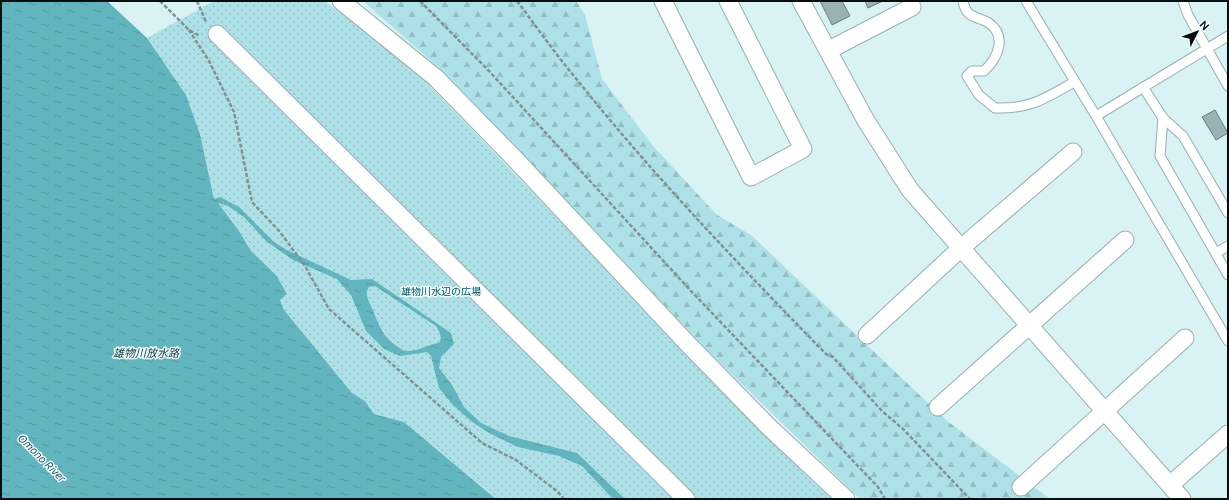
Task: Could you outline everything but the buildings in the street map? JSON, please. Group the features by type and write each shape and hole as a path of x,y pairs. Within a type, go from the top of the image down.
{"street":[{"path":"342,1 436,78 515,159 686,342 769,427 846,499"},
{"path":"663,1 751,177 803,149 728,1"},
{"path":"801,1 829,50 865,119 910,190 1182,499"},
{"path":"829,50 912,7"},
{"path":"210,36 686,499"},
{"path":"867,335 961,248 1073,152"},
{"path":"938,407 1029,324 1125,240"},
{"path":"1021,488 1104,410 1185,338"},
{"path":"1170,485 1228,434"}],"lane":[{"path":"963,1 964,9 973,18 982,19 990,24 1000,41 998,54 992,64 984,71 972,71 967,76 979,95 995,108 1023,107 1039,102 1074,82"},
{"path":"1026,1 1096,116 1228,340"},
{"path":"1183,1 1188,15 1228,86"},
{"path":"1096,116 1228,36"},
{"path":"1143,87 1163,118 1183,136 1228,213"},
{"path":"1163,118 1160,156 1228,275"},
{"path":"1216,253 1228,246"}],"path":[{"path":"160,1 189,30 209,61 234,112 252,202 280,232 305,266 329,309 482,443 516,460 558,491 564,499"},
{"path":"196,1 210,36"},
{"path":"420,1 489,71 691,291 878,487 885,499"},
{"path":"517,1 574,76 674,193 745,271 826,354 833,357 882,411 903,429 970,499"},
{"path":"189,30 210,36"}],"green space":[{"name":"雄物川水辺の広場","path":"214,1 325,1 421,77 807,476 832,499 497,499 404,422 374,414 365,401 352,393 284,310 280,300 276,275 251,251 239,231 214,199 200,134 186,95 147,38"},
{"path":"363,1 576,1 585,15 602,79 654,147 717,215 751,235 946,420 1050,499 860,499 708,351 446,74"}],"water":[{"name":"雄物川放水路","path":"1,1 107,1 147,38 186,95 200,134 214,199 220,197 239,207 274,242 287,250 351,280 372,279 451,333 454,344 441,357 439,368 452,385 464,407 481,423 509,436 577,453 625,499 613,499 582,466 559,456 518,447 489,433 471,421 453,405 439,388 431,356 427,352 400,356 384,349 366,331 351,295 337,279 293,260 266,241 244,217 228,206 218,203 239,231 251,251 276,275 287,294 280,300 284,310 352,393 365,401 374,414 404,422 496,499 1,499","holes":["375,286 436,326 441,336 439,343 410,351 402,350 389,340 381,328 368,300 367,290 369,287"]}],"water label":[{"name":"Omono River","path":"42,458"}]}
